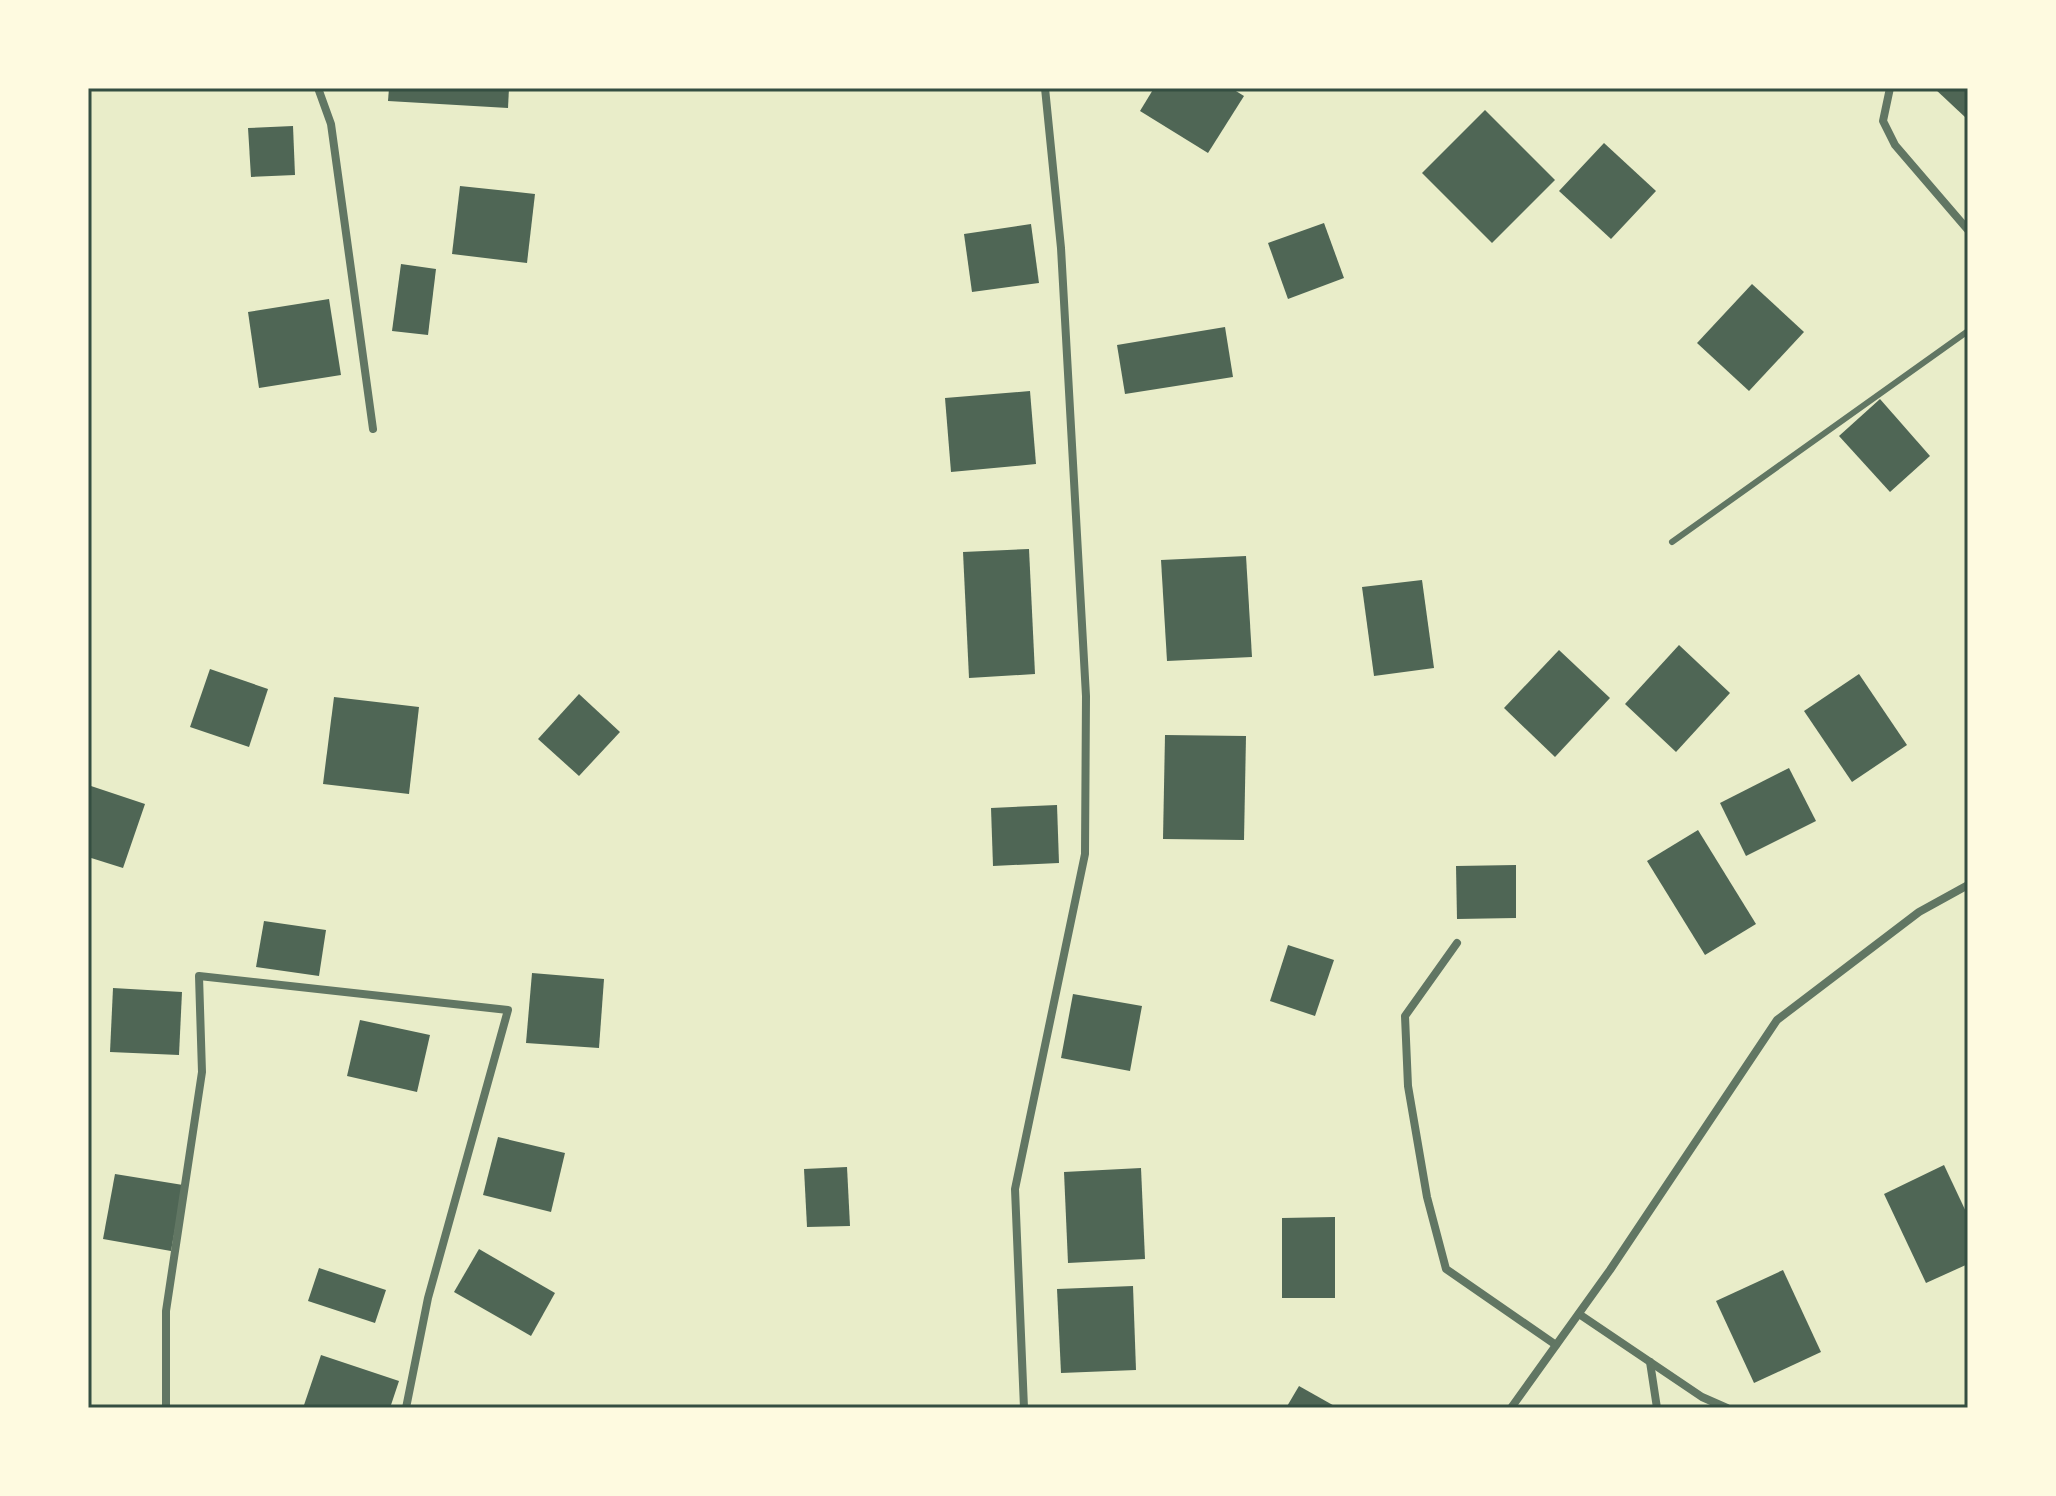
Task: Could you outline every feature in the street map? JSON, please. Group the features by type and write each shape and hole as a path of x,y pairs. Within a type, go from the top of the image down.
{"street":[{"path":"318,88 331,124 373,429"},
{"path":"1024,1408 1015,1189 1085,854 1083,650 1061,248 1045,88"},
{"path":"1890,88 1883,121 1895,145 1968,230"},
{"path":"1511,1408 1579,1314 1777,1020 1919,912 1968,885"},
{"path":"1457,943 1405,1016 1408,1086 1427,1197 1446,1269 1556,1345"},
{"path":"166,1408 166,1311 202,1072 199,976 508,1010 428,1298 406,1408"},
{"path":"1579,1314 1702,1397 1727,1408"},
{"path":"1650,1362 1657,1408"}],"lane":[{"path":"1672,542 1968,331"}],"building":[{"path":"389,88 509,88 508,108 388,101"},
{"path":"1154,88 1231,88 1244,96 1208,153 1140,111"},
{"path":"1934,88 1968,88 1968,116 1966,118"},
{"path":"1485,110 1555,180 1492,243 1422,173"},
{"path":"293,126 295,175 251,177 248,128"},
{"path":"1604,143 1656,191 1611,239 1559,191"},
{"path":"460,186 535,194 527,263 452,254"},
{"path":"1324,223 1344,278 1288,299 1268,243"},
{"path":"1031,224 1039,283 972,292 964,234"},
{"path":"401,264 436,269 428,335 392,331"},
{"path":"1752,284 1804,332 1749,391 1697,343"},
{"path":"329,299 341,375 259,388 248,312"},
{"path":"1225,327 1233,377 1125,394 1117,345"},
{"path":"1030,391 1036,464 951,472 945,398"},
{"path":"1880,399 1930,456 1890,492 1839,436"},
{"path":"1029,549 1035,674 969,678 963,552"},
{"path":"1246,556 1252,657 1167,661 1161,560"},
{"path":"1422,580 1434,668 1374,676 1362,587"},
{"path":"1679,645 1730,693 1676,752 1625,704"},
{"path":"1559,650 1610,698 1555,757 1504,708"},
{"path":"210,669 268,689 249,747 190,727"},
{"path":"1859,674 1907,745 1852,782 1804,711"},
{"path":"579,694 620,732 579,776 538,739"},
{"path":"334,697 419,707 409,794 323,784"},
{"path":"1165,735 1246,736 1244,840 1163,839"},
{"path":"1789,768 1816,821 1746,856 1720,803"},
{"path":"88,785 145,804 123,868 88,857"},
{"path":"1057,805 1059,863 993,866 991,808"},
{"path":"1698,830 1756,924 1705,955 1647,861"},
{"path":"1516,865 1516,918 1457,919 1456,866"},
{"path":"264,921 326,930 319,976 256,967"},
{"path":"1288,945 1334,960 1315,1016 1270,1001"},
{"path":"532,973 604,979 599,1048 526,1043"},
{"path":"113,988 182,992 179,1055 110,1052"},
{"path":"1073,994 1142,1006 1130,1071 1061,1058"},
{"path":"360,1020 430,1035 417,1092 347,1076"},
{"path":"498,1137 565,1153 551,1212 483,1195"},
{"path":"1944,1165 1968,1216 1968,1264 1926,1283 1884,1194"},
{"path":"847,1167 850,1226 807,1227 804,1169"},
{"path":"1141,1168 1145,1259 1068,1263 1064,1172"},
{"path":"115,1174 183,1185 171,1251 103,1239"},
{"path":"1335,1217 1335,1298 1282,1298 1282,1218"},
{"path":"479,1249 555,1293 531,1336 454,1292"},
{"path":"319,1268 386,1290 375,1323 308,1301"},
{"path":"1783,1270 1821,1352 1754,1383 1716,1301"},
{"path":"1133,1286 1136,1370 1061,1373 1057,1289"},
{"path":"321,1355 399,1381 390,1408 303,1408"},
{"path":"1299,1386 1338,1408 1286,1408"}]}
